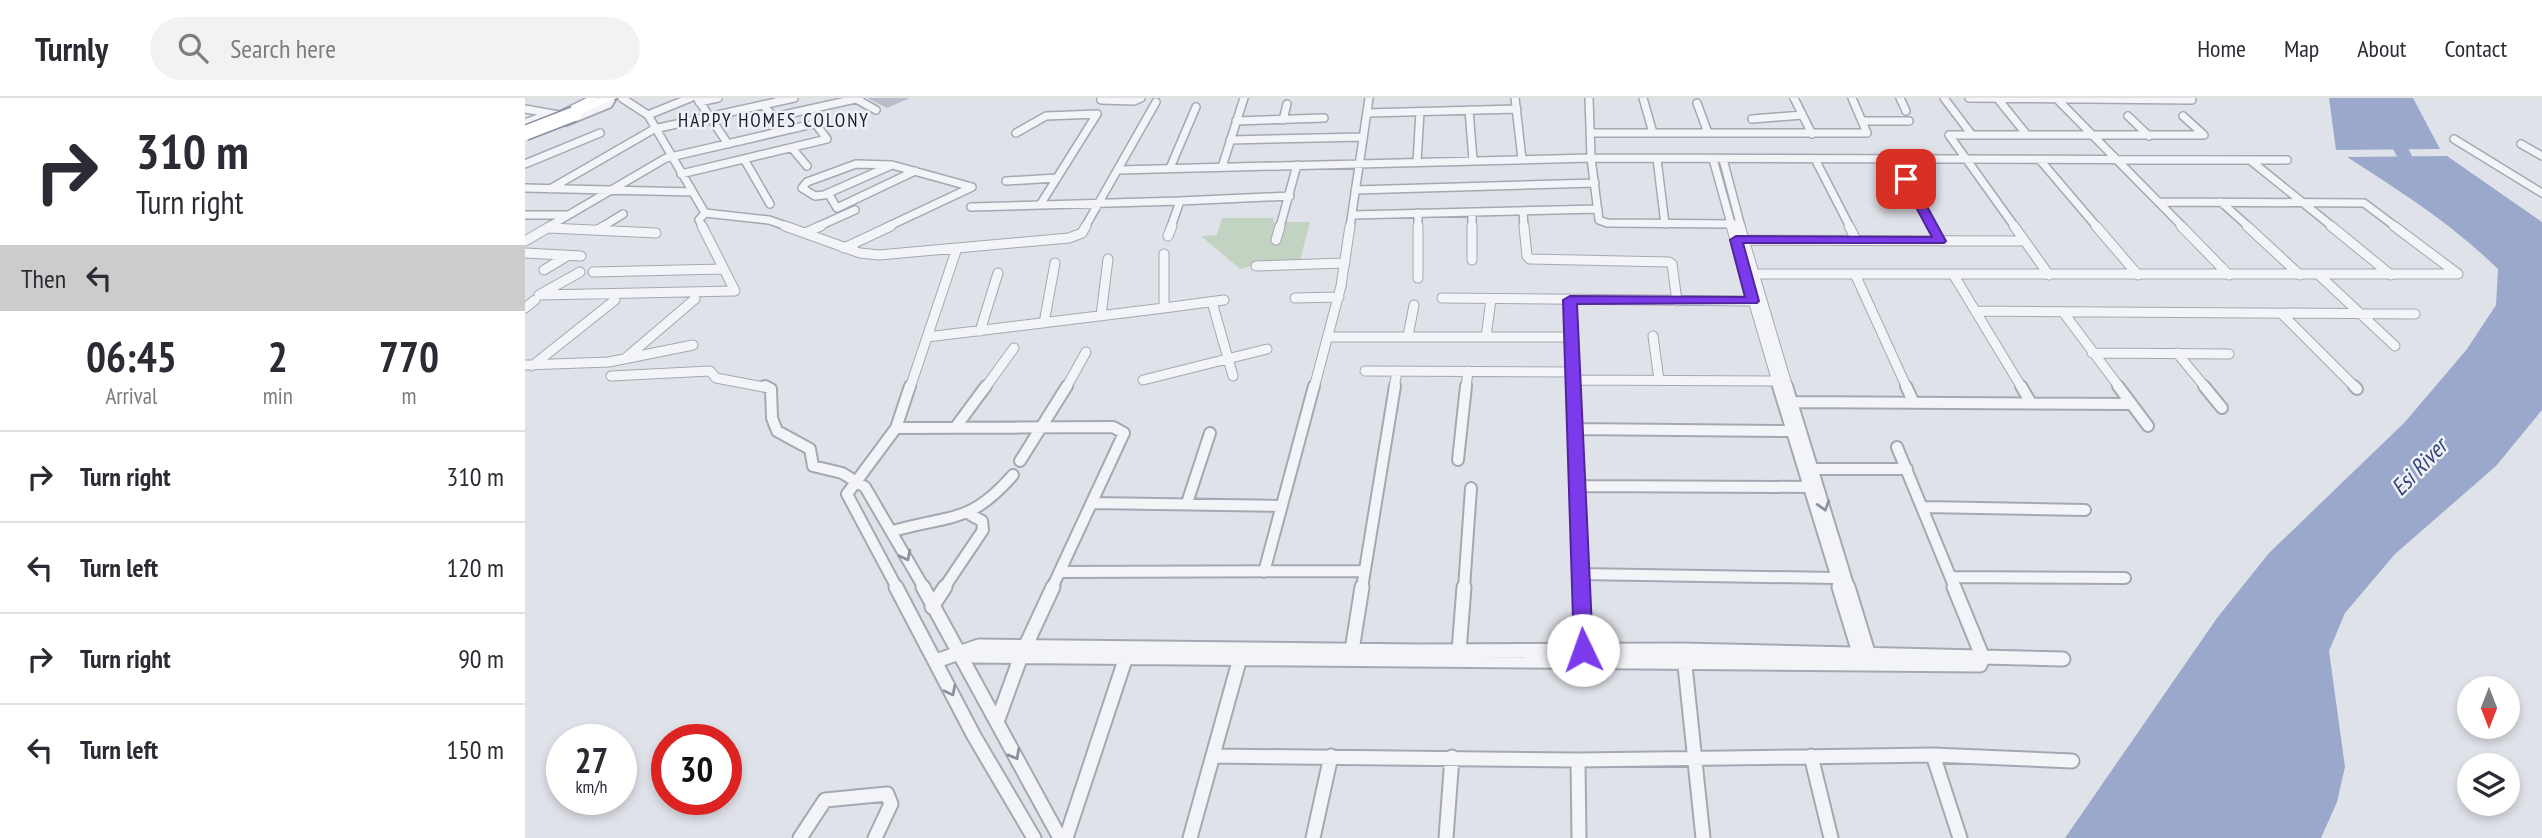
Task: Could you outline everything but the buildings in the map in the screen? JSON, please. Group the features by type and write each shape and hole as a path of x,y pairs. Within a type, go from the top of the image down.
{"highway":[{"path":"525,130 562,114 612,98"}],"main road":[{"path":"562,114 595,98"},
{"path":"525,130 612,98"}],"street":[{"path":"612,98 647,115 705,213"},
{"path":"647,115 690,98"},
{"path":"718,98 698,100 728,144"},
{"path":"742,98 750,108"},
{"path":"550,189 654,129 794,98"},
{"path":"763,105 774,117 871,98"},
{"path":"1103,98 1101,100 1134,102 1140,98"},
{"path":"1222,167 1244,98"},
{"path":"1264,572 1339,297 1370,98"},
{"path":"1515,98 1522,159"},
{"path":"1589,98 1591,158 1602,222 1735,224"},
{"path":"1643,98 1653,133"},
{"path":"1794,98 1812,134"},
{"path":"1592,133 1867,133 1852,98"},
{"path":"1900,98 1906,111"},
{"path":"1944,98 1972,135"},
{"path":"1969,98 2192,100 2190,98"},
{"path":"1998,99 2027,135"},
{"path":"2053,99 2229,275"},
{"path":"860,100 861,104 876,110"},
{"path":"705,213 769,220 844,248 879,255 1069,238 1082,233 1156,102"},
{"path":"1697,103 1708,133"},
{"path":"1283,120 1287,104"},
{"path":"1170,168 1196,107"},
{"path":"525,109 562,114"},
{"path":"1367,113 1517,109"},
{"path":"1469,110 1473,160"},
{"path":"681,174 828,139 806,111"},
{"path":"1417,162 1420,111"},
{"path":"525,130 562,114"},
{"path":"1016,133 1046,116 1097,114 1040,205"},
{"path":"1752,119 1803,115"},
{"path":"2128,116 2149,136"},
{"path":"2049,275 1948,136 2204,135 2183,116"},
{"path":"1236,121 1324,118"},
{"path":"1863,121 1909,121"},
{"path":"525,242 671,157 817,123"},
{"path":"525,164 600,133"},
{"path":"1230,140 1363,137"},
{"path":"2454,139 2542,193"},
{"path":"2521,144 2542,156"},
{"path":"792,148 807,166"},
{"path":"1118,170 1591,158 2287,160"},
{"path":"744,159 771,204"},
{"path":"1657,159 1665,223"},
{"path":"1718,159 1787,402 1813,469 1865,658"},
{"path":"1815,159 1856,240"},
{"path":"1895,159 1940,241"},
{"path":"2040,160 2138,275"},
{"path":"2250,160 2391,275"},
{"path":"844,248 972,187 892,165 852,164 807,182 801,188 815,196 828,193 892,165"},
{"path":"1276,240 1297,165"},
{"path":"828,193 837,208 915,172"},
{"path":"1006,181 1057,178"},
{"path":"1355,190 1595,183"},
{"path":"525,188 692,192"},
{"path":"971,207 1290,196"},
{"path":"1168,236 1180,201"},
{"path":"1749,274 2458,274 2368,205 2158,202"},
{"path":"2221,202 2300,275"},
{"path":"805,233 855,209"},
{"path":"1353,215 1598,209"},
{"path":"1523,211 1527,256 1530,259 1669,262 1672,264 1677,301"},
{"path":"1472,212 1472,260"},
{"path":"580,272 539,295 735,291 699,220 705,213"},
{"path":"1418,213 1418,278"},
{"path":"597,230 623,214"},
{"path":"525,215 570,215"},
{"path":"546,228 656,233"},
{"path":"1740,240 2022,241"},
{"path":"957,248 896,428 846,494 974,736 1034,838"},
{"path":"525,253 581,256"},
{"path":"1164,254 1164,308"},
{"path":"544,270 568,256"},
{"path":"1101,316 1108,259"},
{"path":"1044,323 1055,263"},
{"path":"1256,267 1345,263"},
{"path":"593,272 723,269"},
{"path":"980,331 998,273"},
{"path":"1749,274 1752,301 1776,381 1787,402 1791,431 1835,578 1865,658"},
{"path":"1855,274 1914,403"},
{"path":"1953,275 2031,403"},
{"path":"2319,275 2395,346"},
{"path":"1295,298 1339,297"},
{"path":"625,359 695,299"},
{"path":"1442,299 1752,301"},
{"path":"1486,337 1491,299"},
{"path":"525,308 535,300"},
{"path":"528,367 615,300"},
{"path":"927,337 1224,300"},
{"path":"1570,300 1583,650"},
{"path":"1212,302 1233,376"},
{"path":"1408,336 1414,305"},
{"path":"1975,311 2416,314"},
{"path":"2063,312 2148,426"},
{"path":"2281,313 2357,389"},
{"path":"1653,336 1659,380"},
{"path":"1330,337 1571,337"},
{"path":"528,367 625,359 693,345"},
{"path":"955,428 1014,348"},
{"path":"1143,380 1267,349"},
{"path":"1020,461 1044,427 1086,352"},
{"path":"2092,353 2229,354"},
{"path":"2177,353 2222,408"},
{"path":"611,376 710,371 716,378 768,387 772,394 769,408 778,432 784,438 810,449 813,466 842,473 865,487 893,531 932,607 964,652 997,722 1061,838"},
{"path":"1365,371 1776,381"},
{"path":"1352,650 1397,371"},
{"path":"1458,460 1468,372"},
{"path":"1787,402 2131,404"},
{"path":"896,428 1113,427 1124,433 1023,652 997,722"},
{"path":"1575,429 1791,431"},
{"path":"1187,503 1210,433"},
{"path":"1023,652 1126,657 1240,658 1684,655 1865,658 1980,664 1983,658 1924,507 1897,447"},
{"path":"1813,469 1907,469"},
{"path":"893,531 912,524 971,515 995,498 1013,475"},
{"path":"1577,486 1808,487"},
{"path":"1459,651 1471,488"},
{"path":"1092,503 1280,506"},
{"path":"1924,507 2085,510"},
{"path":"932,607 983,530 982,521 971,515"},
{"path":"1060,572 1364,571"},
{"path":"1580,574 1835,578"},
{"path":"1952,577 2125,578"},
{"path":"936,661 964,652 974,656 1023,652 1583,650 1684,655"},
{"path":"1684,655 1703,838"},
{"path":"1066,838 1126,657"},
{"path":"1190,838 1240,658"},
{"path":"1983,658 2063,659"},
{"path":"1213,756 1578,760 1933,755 2072,761"},
{"path":"1933,755 1960,838"},
{"path":"1811,756 1831,838"},
{"path":"1313,838 1331,757"},
{"path":"1445,838 1452,757"},
{"path":"1578,760 1579,838"},
{"path":"800,838 825,800 832,797 887,794 891,798 891,804 875,838"}],"green space":[{"path":"1222,218 1274,218 1273,222 1310,222 1300,260 1260,263 1240,269 1201,236 1217,235"}],"water":[{"path":"2329,98 2413,98 2440,149 2336,150"},
{"path":"2447,156 2542,222 2542,410 2496,466 2395,554 2345,613 2329,651 2345,767 2337,802 2321,838 2065,838 2217,618 2269,553 2405,422 2467,349 2496,305 2498,269 2444,223 2347,157"}],"waterway":[{"name":"Esi River","path":"2376,98 2412,170 2423,179"}],"district":[{"name":"HAPPY HOMES COLONY","path":"774,120"}],"route":[{"path":"1583,650 1570,300 1752,301 1736,240 1940,241 1906,179"}]}
